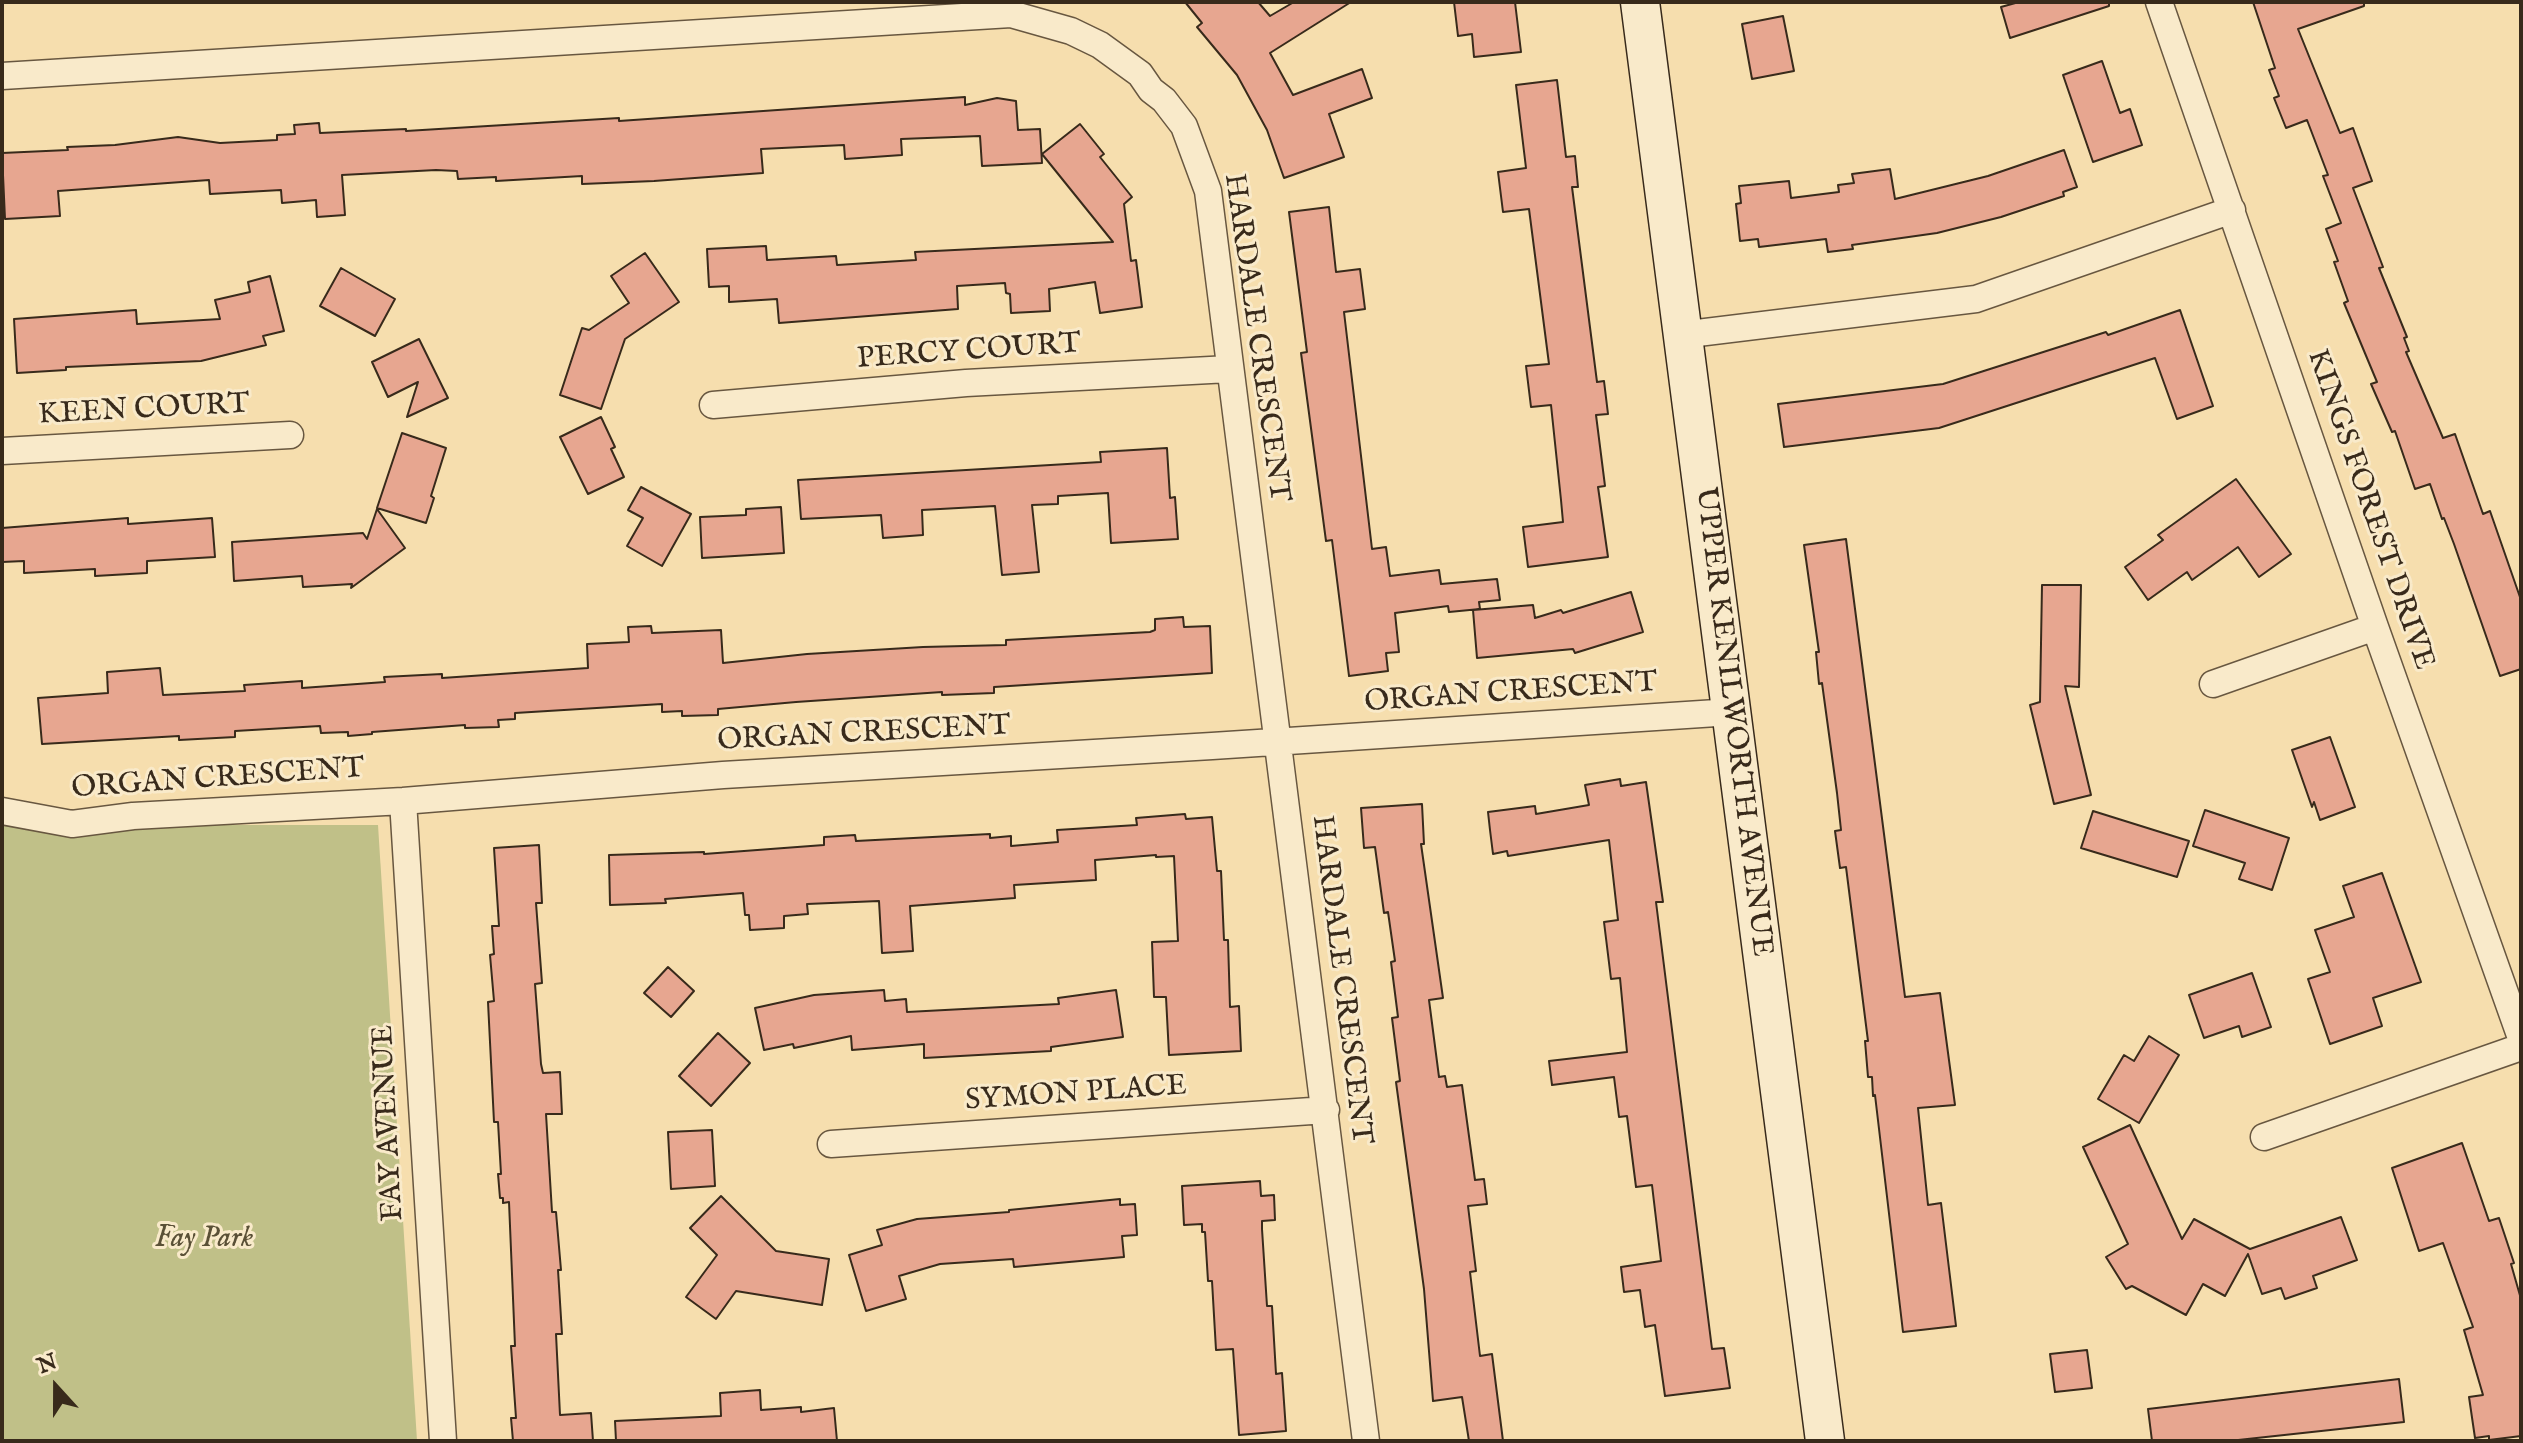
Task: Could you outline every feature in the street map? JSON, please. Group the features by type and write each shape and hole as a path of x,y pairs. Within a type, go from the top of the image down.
{"street":[{"name":"UPPER KENILWORTH AVENUE","path":"1640,2 1825,1441"},
{"name":"KINGS FOREST DRIVE","path":"2159,2 2521,1038"},
{"name":"HARDALE CRESCENT","path":"2,76 256,62 905,10 1011,14 1059,26 1100,45 1140,74 1184,126 1208,191 1366,1441"},
{"path":"1681,335 1976,299 2232,210"},
{"name":"PERCY COURT","path":"713,405 966,383 1229,369"},
{"name":"KEEN COURT","path":"2,451 290,435"},
{"path":"2213,684 2375,627"},
{"name":"ORGAN CRESCENT","path":"2,811 72,824 133,816 403,801 723,775 1732,712"},
{"name":"FAY AVENUE","path":"403,801 443,1441"},
{"path":"2264,1137 2521,1047"},
{"name":"SYMON PLACE","path":"831,1144 1326,1110"}],"green space":[{"name":"Fay Park","path":"2,825 378,825 417,1441 2,1441"}],"building":[{"path":"1185,2 1258,2 1270,16 1294,2 1351,2 1270,53 1293,95 1362,69 1372,98 1329,114 1344,157 1284,178 1267,130 1237,75 1197,27 1202,23"},
{"path":"1454,2 1515,2 1521,52 1474,57 1472,34 1458,36"},
{"path":"2019,2 2109,2 2109,6 2010,38 2001,7"},
{"path":"2253,2 2364,2 2364,6 2298,29 2340,133 2353,128 2372,181 2353,188 2383,267 2379,268 2407,337 2404,338 2409,351 2406,352 2443,438 2455,434 2483,514 2490,511 2521,600 2521,669 2500,676 2430,484 2415,489 2395,431 2392,432 2371,384 2377,382 2344,303 2348,301 2326,229 2341,223 2323,176 2328,175 2307,120 2286,128 2274,98 2279,96 2269,70 2275,68"},
{"path":"1783,16 1794,71 1752,79 1742,24"},
{"path":"2102,61 2120,113 2130,109 2142,145 2093,162 2063,75"},
{"path":"1557,80 1566,157 1575,156 1578,187 1572,187 1597,382 1604,381 1608,414 1596,415 1605,486 1598,487 1608,557 1528,567 1523,527 1563,522 1551,405 1531,407 1526,366 1549,364 1529,209 1503,212 1498,172 1526,168 1516,85"},
{"path":"965,97 965,105 997,98 1016,101 1018,130 1040,129 1042,163 982,166 980,136 901,139 902,155 845,159 844,145 761,149 763,173 654,181 582,184 582,176 496,181 496,177 458,179 457,171 436,170 342,175 345,215 317,217 316,200 282,203 281,190 210,194 209,180 58,191 60,216 5,219 2,153 68,150 67,147 178,137 220,143 277,140 277,135 295,134 294,125 319,123 320,133 406,131 619,118 619,121"},
{"path":"1080,124 1104,154 1100,157 1132,197 1124,204 1131,261 1136,260 1142,307 1100,313 1095,282 1049,289 1050,311 1011,313 1010,294 1006,293 1005,283 957,286 958,309 779,323 777,299 729,302 729,286 709,287 707,249 766,246 767,260 836,256 837,265 916,260 915,252 1113,242 1042,154"},
{"path":"2064,150 2077,187 2063,192 2064,196 2001,217 1937,233 1852,245 1853,249 1828,252 1826,239 1759,247 1758,239 1740,241 1736,204 1741,203 1739,186 1789,181 1791,198 1839,192 1838,185 1854,183 1852,174 1890,169 1895,199 1988,176"},
{"path":"1329,207 1336,272 1360,269 1365,309 1344,312 1372,549 1386,547 1390,576 1439,570 1441,584 1497,579 1500,600 1479,602 1480,609 1449,612 1448,606 1395,613 1399,652 1386,653 1388,671 1349,676 1332,540 1326,541 1301,353 1307,352 1289,212"},
{"path":"645,253 679,302 625,339 601,409 560,395 582,328 589,330 629,303 611,276"},
{"path":"341,268 395,299 375,336 320,306"},
{"path":"270,276 284,331 263,336 266,345 201,361 66,367 66,370 17,373 14,319 136,310 137,324 220,319 215,300 250,292 248,282"},
{"path":"2180,310 2213,406 2177,419 2155,358 1939,428 1784,447 1778,404 1943,384 2106,332 2108,335"},
{"path":"419,339 448,398 407,417 418,382 388,397 372,362"},
{"path":"601,417 624,477 588,494 560,437"},
{"path":"402,433 446,448 426,523 377,508"},
{"path":"1167,448 1170,498 1175,497 1178,539 1111,543 1108,493 1058,496 1058,504 1032,505 1039,572 1002,575 995,506 922,510 923,535 883,538 881,515 801,519 798,480 1101,462 1100,452"},
{"path":"2236,479 2291,554 2259,577 2238,547 2192,580 2187,572 2148,600 2125,567 2163,540 2158,535"},
{"path":"641,487 691,514 662,566 627,546 643,518 628,510"},
{"path":"781,507 784,553 702,558 700,517 746,515 746,509"},
{"path":"377,509 405,548 351,588 352,584 303,587 302,576 234,581 232,542 363,533 367,539"},
{"path":"128,518 128,524 212,518 215,557 147,561 147,573 95,576 95,569 24,573 24,561 2,562 2,528"},
{"path":"1846,539 1905,997 1940,993 1955,1105 1918,1108 1928,1205 1941,1203 1956,1326 1903,1332 1875,1095 1872,1077 1868,1077 1865,1041 1868,1041 1846,867 1840,868 1835,831 1841,830 1837,793 1822,683 1819,684 1816,652 1819,652 1804,545"},
{"path":"2042,585 2081,585 2079,687 2065,686 2091,795 2054,804 2030,705 2040,702"},
{"path":"1631,592 1643,632 1575,653 1573,649 1477,658 1473,610 1533,605 1535,618 1561,610 1563,613"},
{"path":"1183,617 1184,627 1210,626 1212,673 994,687 994,693 942,695 942,692 796,702 718,709 718,715 682,716 682,711 662,712 662,704 515,713 515,719 498,720 499,727 465,728 465,725 348,736 348,732 321,733 320,726 235,731 235,737 179,740 179,736 42,744 38,698 108,693 107,672 160,668 163,695 245,691 244,685 302,681 302,688 385,682 384,677 442,674 442,678 588,668 587,644 629,642 628,627 651,626 652,633 721,630 723,663 807,654 1006,645 1006,640 1150,632 1155,630 1155,619"},
{"path":"2330,737 2355,807 2320,820 2314,802 2312,807 2292,750"},
{"path":"1620,779 1621,786 1646,782 1663,902 1656,902 1712,1349 1724,1348 1730,1388 1665,1396 1655,1325 1645,1327 1640,1290 1624,1292 1621,1267 1661,1261 1652,1185 1636,1187 1627,1116 1619,1117 1614,1077 1552,1085 1549,1061 1627,1052 1620,978 1611,979 1604,922 1618,920 1609,840 1508,856 1507,851 1493,854 1488,812 1535,806 1536,814 1589,805 1585,785"},
{"path":"1422,804 1424,844 1421,844 1443,998 1429,1000 1439,1077 1445,1076 1447,1087 1462,1085 1475,1180 1484,1179 1487,1204 1468,1206 1476,1271 1470,1272 1480,1356 1492,1354 1503,1441 1469,1441 1462,1397 1433,1401 1424,1289 1396,1082 1400,1081 1392,1018 1398,1017 1391,962 1395,961 1388,912 1384,913 1375,847 1364,848 1361,808"},
{"path":"2205,810 2289,838 2272,890 2239,879 2245,863 2193,846"},
{"path":"2093,811 2189,841 2177,877 2081,848"},
{"path":"1185,814 1186,819 1212,817 1217,871 1221,871 1224,940 1228,940 1230,1007 1239,1006 1241,1051 1169,1055 1166,997 1154,997 1152,942 1178,941 1174,856 1095,860 1096,880 1014,885 1015,898 910,906 913,951 882,953 879,901 807,904 808,914 784,916 784,928 750,930 743,893 665,899 666,903 610,905 609,855 704,854 824,845 824,837 855,835 856,841 990,834 990,838 1011,836 1011,846 1058,842 1057,830 1137,825 1136,818"},
{"path":"539,845 542,903 536,903 542,983 535,984 541,1064 543,1073 560,1072 562,1114 546,1114 552,1212 556,1212 561,1270 558,1270 562,1334 556,1334 560,1415 591,1413 593,1441 513,1441 511,1418 516,1418 511,1346 515,1346 509,1202 503,1203 503,1198 500,1198 498,1122 494,1122 488,1002 494,1001 490,955 494,954 492,926 499,926 494,848"},
{"path":"2382,873 2421,982 2373,998 2382,1026 2330,1044 2308,979 2330,972 2315,930 2354,917 2343,886"},
{"path":"668,967 694,991 671,1017 644,993"},
{"path":"2252,973 2271,1027 2242,1037 2239,1026 2204,1038 2189,995"},
{"path":"884,990 885,1001 906,999 907,1012 1059,1004 1058,998 1116,990 1123,1037 1051,1047 1051,1051 924,1058 924,1044 852,1050 851,1036 794,1048 793,1044 764,1050 755,1008 814,995"},
{"path":"718,1033 750,1063 711,1106 679,1076"},
{"path":"2149,1036 2179,1055 2139,1123 2098,1099 2124,1055 2134,1061"},
{"path":"2130,1125 2182,1239 2194,1219 2250,1249 2341,1217 2357,1260 2313,1276 2317,1288 2285,1299 2281,1288 2262,1294 2248,1254 2225,1296 2203,1284 2186,1315 2132,1286 2126,1289 2106,1257 2128,1244 2083,1147"},
{"path":"712,1130 715,1186 671,1189 668,1132"},
{"path":"2462,1143 2489,1221 2499,1218 2514,1263 2511,1264 2521,1299 2521,1436 2489,1440 2489,1436 2475,1438 2469,1397 2483,1395 2464,1330 2473,1327 2443,1243 2419,1251 2392,1168"},
{"path":"1260,1181 1261,1196 1274,1195 1275,1220 1262,1221 1262,1229 1267,1306 1272,1306 1276,1374 1282,1373 1286,1431 1239,1435 1233,1349 1216,1350 1212,1281 1208,1281 1205,1232 1202,1232 1202,1224 1184,1225 1182,1186"},
{"path":"721,1196 776,1251 829,1259 822,1305 736,1291 716,1319 686,1297 717,1255 690,1228"},
{"path":"1120,1199 1120,1205 1135,1204 1137,1235 1122,1236 1124,1257 1014,1267 1013,1259 940,1264 899,1276 906,1299 866,1311 849,1255 882,1245 877,1230 917,1219"},
{"path":"2087,1350 2092,1388 2055,1392 2050,1354"},
{"path":"2399,1379 2404,1422 2229,1441 2152,1441 2148,1409"},
{"path":"760,1390 761,1410 801,1407 801,1412 834,1408 837,1441 616,1441 615,1421 721,1416 720,1393"}]}
